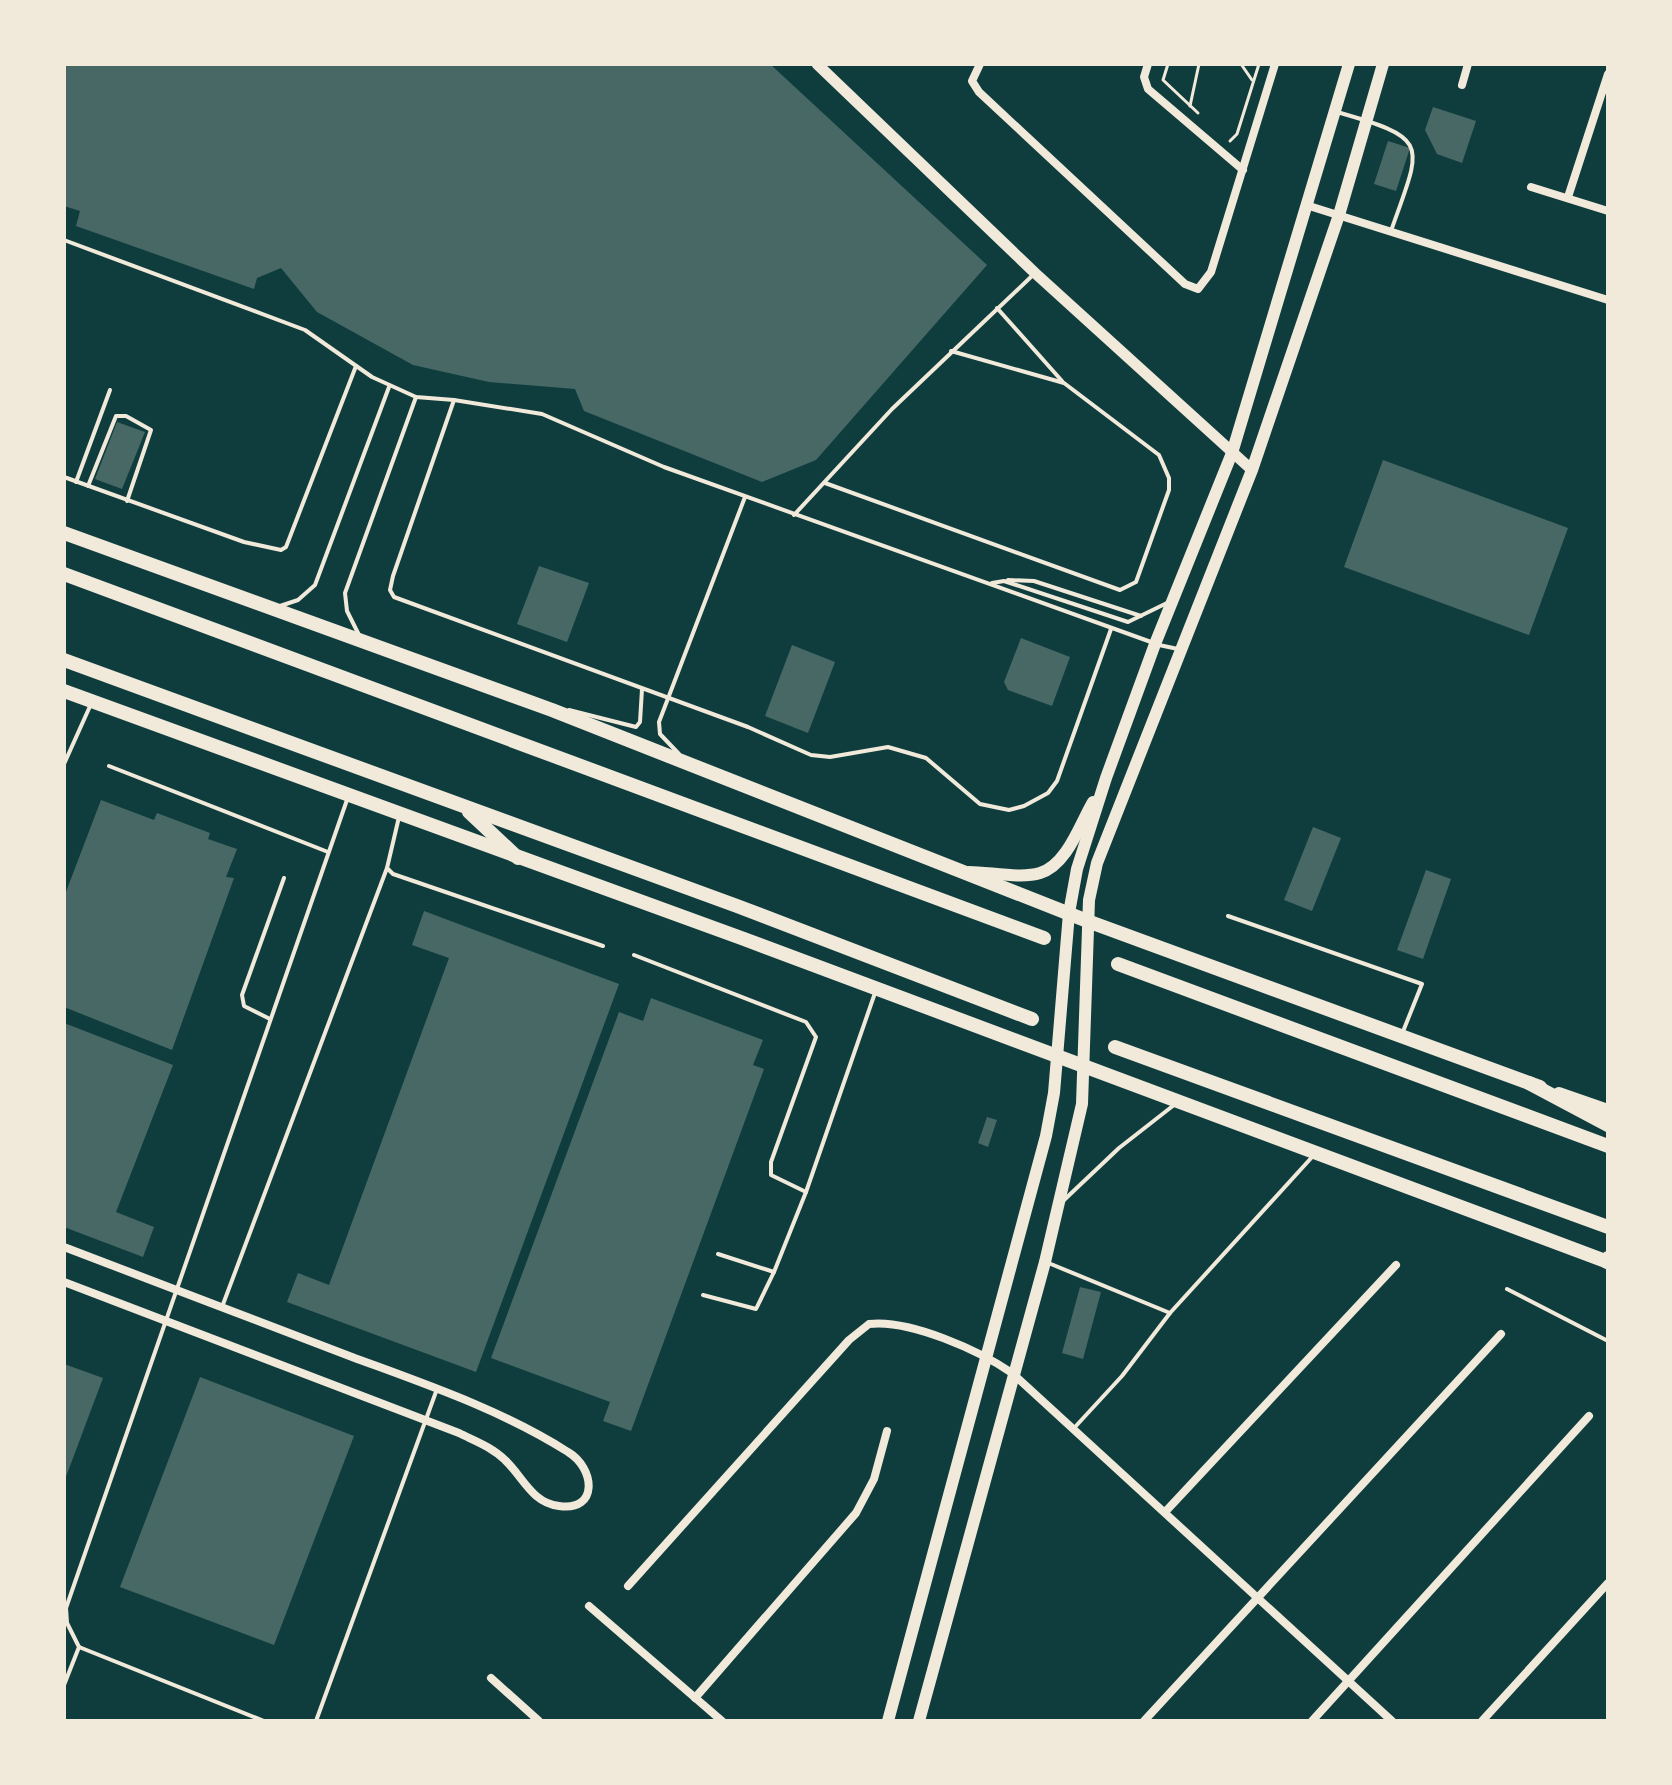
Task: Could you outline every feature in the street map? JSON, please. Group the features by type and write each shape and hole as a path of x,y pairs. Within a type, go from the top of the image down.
{"main road":[{"path":"888,1721 1046,1136 1069,913 1077,869 1106,778 1155,644 1232,453 1349,64"},
{"path":"919,1721 1012,1373 1045,1262 1082,1104 1089,900 1097,863 1252,470 1339,215 1383,64"},
{"path":"64,533 552,710 958,872 1608,1111"},
{"path":"64,565 126,597"},
{"path":"64,574 1044,938"},
{"path":"64,660 1032,1019"},
{"path":"64,670 123,683"},
{"path":"64,691 1608,1261"},
{"path":"958,872 1039,874 1055,864 1106,778"},
{"path":"463,807 518,858"},
{"path":"1118,964 1608,1146"},
{"path":"1115,1047 1608,1227"},
{"path":"1529,1083 1608,1125"}],"street":[{"path":"817,64 1035,273 1252,470"},
{"path":"980,64 972,81 979,92 1185,284 1198,289 1211,272 1275,64"},
{"path":"1148,64 1144,77 1148,89 1243,170"},
{"path":"1462,85 1468,64"},
{"path":"1568,197 1608,74"},
{"path":"1531,187 1608,211"},
{"path":"1306,205 1608,300"},
{"path":"64,1247 437,1389 511,1421 570,1453 588,1471 587,1492 582,1502 573,1506 542,1501 488,1447 64,1282"},
{"path":"1166,1511 1396,1265"},
{"path":"628,1586 861,1329 880,1323 892,1325 967,1346 1012,1373 1075,1427 1392,1721"},
{"path":"1144,1721 1256,1596 1501,1334"},
{"path":"1312,1721 1589,1416"},
{"path":"695,1698 856,1513 874,1479 887,1431"},
{"path":"1482,1721 1608,1583"},
{"path":"589,1606 722,1721"},
{"path":"491,1678 539,1721"}],"lane":[{"path":"1335,111 1402,134 1413,149 1413,163 1391,231"},
{"path":"64,240 305,330 389,387 416,397 542,414 664,467 745,497 1155,644 1179,649"},
{"path":"794,515 951,351 1035,273"},
{"path":"825,483 1120,590 1136,582 1169,490 1159,455 1064,383 997,308"},
{"path":"951,351 1064,383"},
{"path":"64,477 244,542 275,551 286,547 356,366"},
{"path":"272,608 298,600 315,585 389,387"},
{"path":"76,482 110,390"},
{"path":"362,641 347,611 345,593 416,397"},
{"path":"454,400 390,590 394,597 666,697 811,755 830,757 881,747 897,748 926,758 973,800 1000,809 1037,801 1057,781 1111,628"},
{"path":"88,486 116,416 126,416 151,430 127,501"},
{"path":"690,765 660,734 659,722 745,497"},
{"path":"988,583 1026,579 1143,617"},
{"path":"1004,581 1128,622 1176,598"},
{"path":"552,710 590,713 636,727 640,722 642,689"},
{"path":"64,764 92,702"},
{"path":"64,744 71,747"},
{"path":"109,766 328,852"},
{"path":"264,1721 79,1647 67,1623 66,1608 348,796"},
{"path":"222,1307 387,868 399,815"},
{"path":"387,868 393,874 603,946"},
{"path":"270,1019 244,1006 242,995 284,878"},
{"path":"1228,916 1422,984 1401,1037"},
{"path":"634,955 806,1022 814,1030 815,1047 770,1170 777,1179 806,1192"},
{"path":"703,1295 756,1309 806,1192 876,990"},
{"path":"1059,1206 1119,1148 1178,1102"},
{"path":"1075,1427 1122,1376 1170,1313 1315,1155"},
{"path":"718,1254 774,1272"},
{"path":"1045,1262 1170,1313"},
{"path":"1507,1289 1608,1341"},
{"path":"316,1721 437,1389"},
{"path":"64,1685 79,1647"}],"path":[{"path":"1168,64 1163,80 1199,114"},
{"path":"1190,106 1199,64"},
{"path":"1241,64 1263,101"},
{"path":"1227,140 1231,141 1237,134 1259,64"}],"building":[{"path":"64,64 770,64 987,265 816,460 762,482 584,411 575,389 489,382 413,365 317,312 281,268 257,278 254,289 76,226 80,211 64,206"},
{"path":"1433,107 1476,121 1462,163 1437,154 1425,130"},
{"path":"1388,141 1410,148 1396,191 1374,184"},
{"path":"117,422 145,432 122,489 95,479"},
{"path":"1383,460 1568,528 1529,635 1344,567"},
{"path":"539,566 589,583 567,642 517,624"},
{"path":"1021,638 1070,657 1052,706 1008,690 1004,682"},
{"path":"792,645 835,662 808,733 765,716"},
{"path":"101,800 154,820 157,813 210,833 208,839 237,849 226,877 234,878 172,1050 64,1007 64,897"},
{"path":"1313,827 1341,838 1312,911 1284,900"},
{"path":"1426,870 1451,879 1423,959 1397,950"},
{"path":"424,911 619,984 476,1372 287,1302 298,1273 329,1285 449,958 412,945"},
{"path":"651,998 763,1040 753,1065 764,1069 631,1431 603,1421 610,1402 491,1358 619,1012 643,1021"},
{"path":"64,1023 173,1065 116,1212 154,1227 143,1257 64,1227"},
{"path":"987,1117 997,1120 988,1147 978,1143"},
{"path":"1080,1287 1101,1292 1083,1359 1062,1353"},
{"path":"64,1364 103,1378 64,1482"},
{"path":"200,1377 354,1436 274,1645 120,1587"}]}
